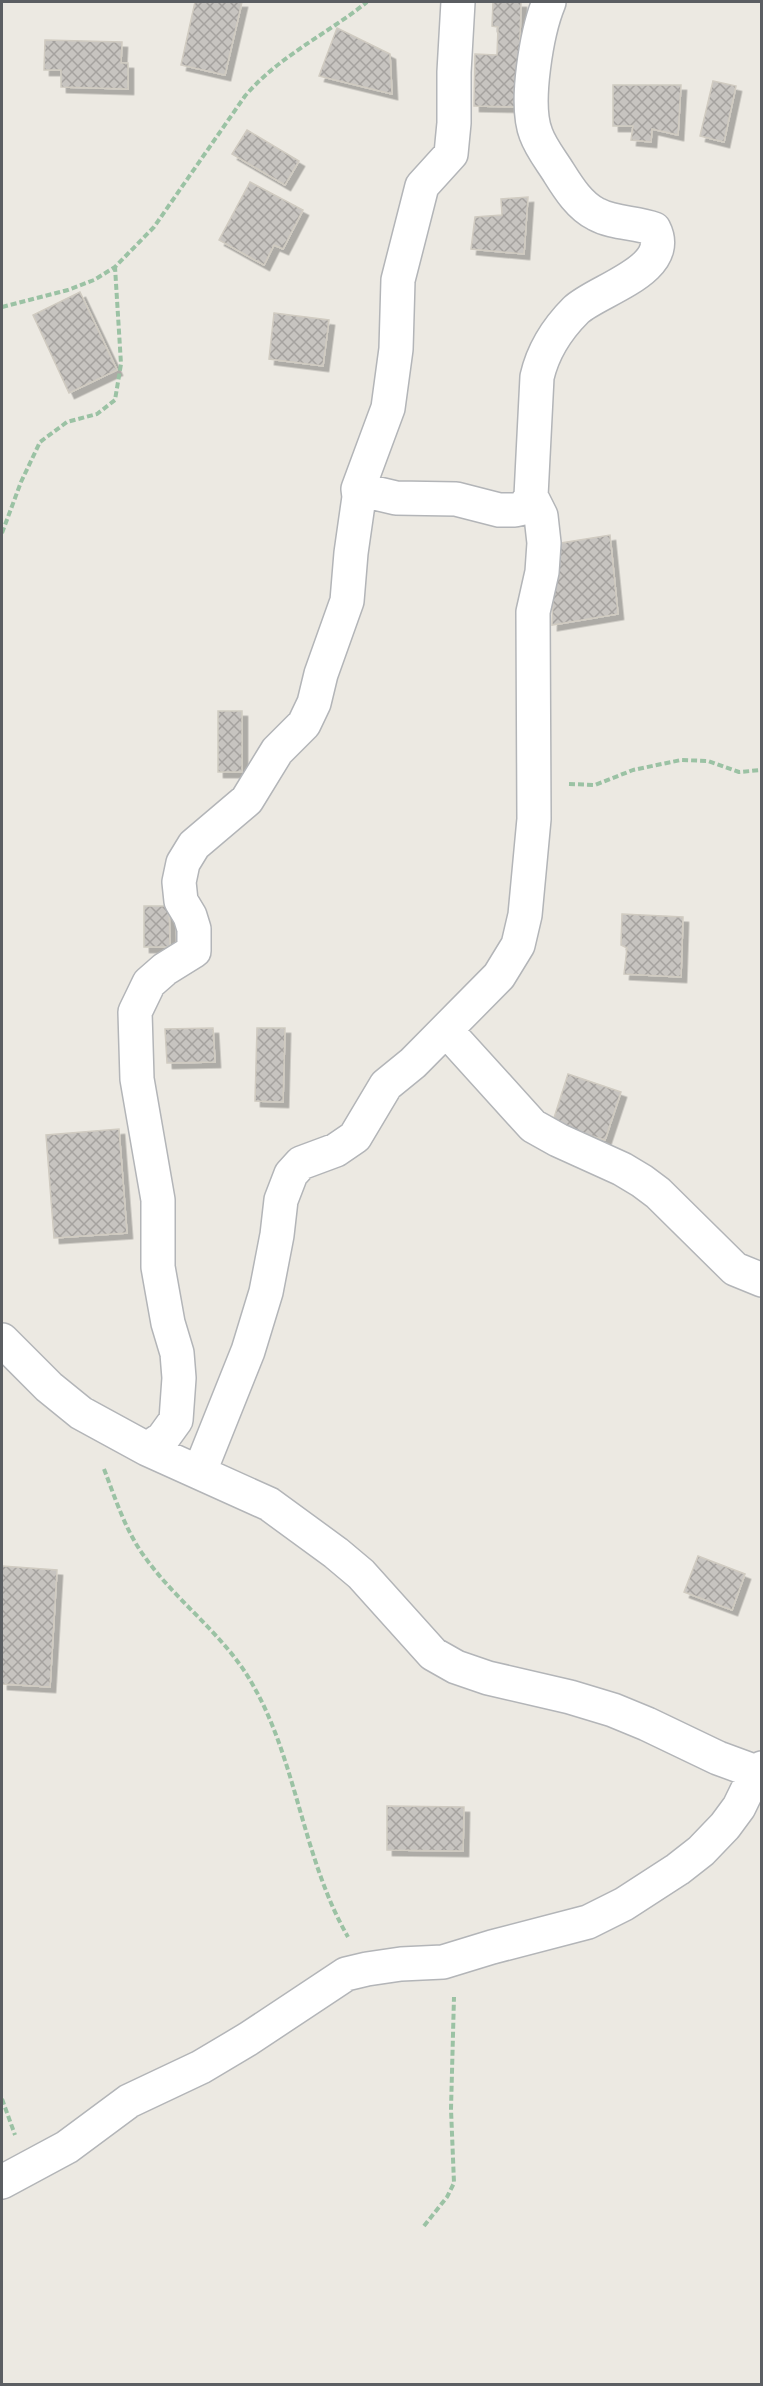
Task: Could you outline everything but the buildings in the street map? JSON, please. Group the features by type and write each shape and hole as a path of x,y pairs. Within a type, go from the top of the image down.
{"street":[{"path":"147,1449 164,1438 176,1420 179,1378 177,1353 168,1323 158,1267 158,1200 137,1079 135,1012 149,983 165,969 194,951 194,929 190,916 181,901 179,882 183,863 194,845 247,800 277,751 304,724 314,702 321,674 347,601 358,489 388,408 396,349 398,280 422,186 450,154 454,123 458,2"},
{"path":"358,489 396,498 456,499 509,511 524,508 531,496 537,377 543,354 550,340 576,311 592,298 645,268 651,261 657,243 654,229 602,217 583,204 568,188 536,134 532,111 532,82 543,17 549,2"},
{"path":"200,1471 233,1392 251,1341 272,1267 281,1200 291,1174 301,1163 336,1150 355,1137 386,1085 413,1064 499,976 518,945 525,915 534,819 532,612 542,572 544,535 539,510 531,496"},
{"path":"446,1030 532,1126 622,1168 642,1181 658,1193 735,1269 762,1280"},
{"path":"2,1340 49,1387 81,1413 147,1449 269,1504 336,1552 362,1574 433,1654 456,1667 488,1678 570,1697 613,1710 718,1758 759,1770 739,1807 725,1826 701,1851 624,1904 588,1922 455,1959 367,1969 346,1974 248,2039 201,2067 129,2101 67,2147 2,2182"}],"path":[{"path":"2,307 68,290 94,280 115,267 154,227 259,79 321,32 367,2"},
{"path":"2,533 21,482 40,442 67,422 97,414 115,400 121,364 115,267"},
{"path":"535,779 565,784 595,784 633,770 681,760 708,762 739,772 762,770"},
{"path":"103,1467 115,1500 138,1547 164,1580 230,1651 254,1687 278,1742 318,1872 340,1922 367,1969"},
{"path":"424,2226 447,2198 454,2183 451,2109 455,1959"}]}
